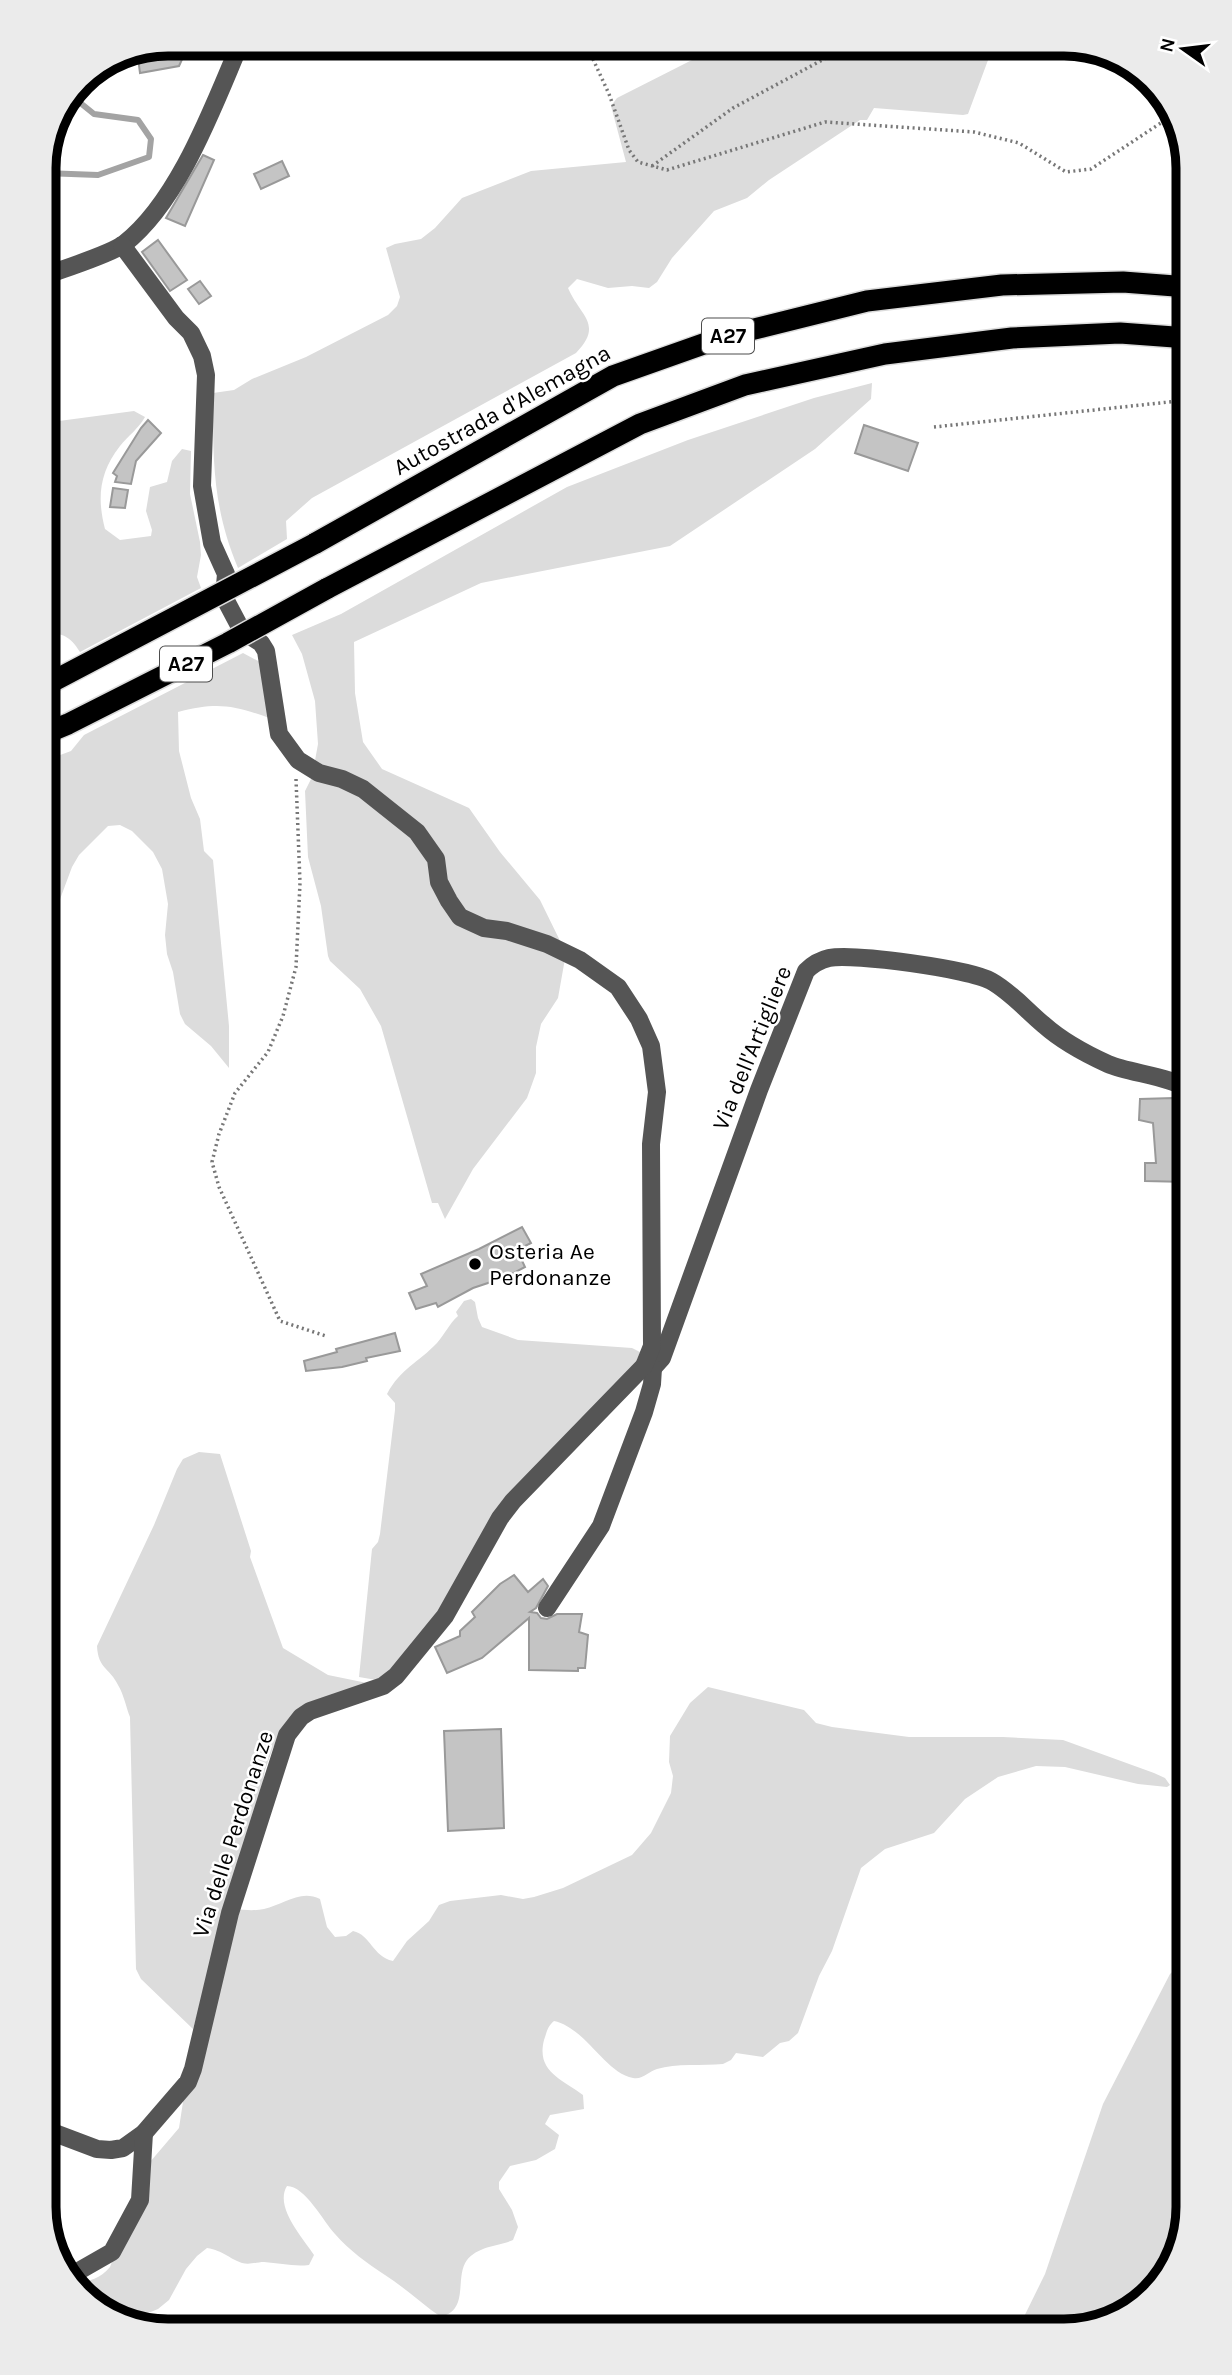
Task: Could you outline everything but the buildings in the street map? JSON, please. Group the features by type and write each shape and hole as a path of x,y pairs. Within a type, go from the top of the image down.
{"highway":[{"name":"Autostrada d'Alemagna","path":"56,680 314,544 613,376 726,336 867,301 1002,285 1123,282 1176,286"},
{"name":"A27","path":"56,729 228,643 640,425 745,385 886,354 1012,338 1120,333 1176,337"}],"street":[{"path":"56,271 122,245 153,216 195,145 235,56"},
{"path":"122,245 176,318 191,333 202,356 206,375 202,486 212,543 226,574 225,597 242,631 261,643 266,651 279,734 298,760 319,773 342,779 363,789 417,832 436,859 439,882 460,917 484,928 507,931 547,944 580,960 618,987 639,1019 651,1046 657,1092 651,1144 652,1346 648,1367 652,1384 601,1527 547,1608"},
{"name":"Via dell'Artigliere","path":"648,1367 662,1358 759,1090 806,971 812,964 827,958 848,957 972,973 995,982 1047,1027 1091,1056 1127,1071 1176,1082"},
{"name":"Via delle Perdonanze","path":"56,2134 87,2147 111,2150 123,2148 144,2133 180,2093 193,2069 230,1913 281,1750 293,1727 310,1711 383,1686 396,1676 445,1616 500,1518 513,1501 648,1367"},
{"path":"77,2272 112,2252 140,2200 144,2133"}],"path":[{"path":"592,56 609,94 629,150 638,162 667,170 803,127 825,122 842,122 974,132 1019,144 1066,172 1091,169 1165,120"},
{"path":"652,166 733,107 829,56"},
{"path":"934,427 1176,401"},
{"path":"298,760 296,773 300,883 296,967 283,1016 268,1052 235,1093 219,1134 212,1162 219,1187 280,1321 326,1335"}],"shaded area":[{"path":"702,56 990,56 968,114 874,108 867,120 860,120 769,180 747,198 714,211 672,258 657,282 649,288 608,288 577,279 568,288 589,327 584,343 576,353 312,498 286,521 287,539 238,568 223,524 216,482 213,393 234,390 388,315 397,306 400,297 386,248 421,239 435,228 462,198 531,171 626,162 611,106 617,98"},
{"path":"872,383 871,399 815,449 670,546 481,583 354,642 355,693 363,742 382,769 469,808 500,852 540,900 566,953 558,998 541,1024 536,1047 536,1073 527,1098 473,1169 445,1219 438,1203 432,1203 381,1026 360,989 328,956 321,906 308,857 305,791 312,777 318,744 315,701 302,654 292,635 341,614 567,487 688,440 814,398"},
{"path":"134,411 145,417 113,456 104,476 101,507 105,529 120,540 151,536 152,530 146,511 150,487 167,482 172,461 182,449 191,451 190,494 200,542 201,555 197,577 201,588 80,652 65,636 56,634 56,421"},
{"path":"243,653 260,662 275,720 249,711 217,706 178,712 179,751 191,798 200,819 204,851 213,860 229,1026 229,1068 211,1046 185,1024 180,1014 167,954 165,935 168,904 162,869 153,852 132,831 120,825 108,826 79,855 56,910 56,757 71,751 84,735"},
{"path":"471,1299 475,1302 482,1327 518,1340 632,1348 640,1352 634,1369 567,1444 393,1670 382,1681 359,1677 372,1549 380,1534 395,1410 395,1403 387,1394 404,1372 440,1340 458,1316 456,1312 464,1301"},
{"path":"199,1452 220,1454 251,1551 250,1557 283,1648 328,1675 367,1683 283,1731 273,1748 193,2029 141,1979 136,1969 130,1717 115,1679 102,1664 97,1646 154,1525 177,1469 183,1459"},
{"path":"708,1687 804,1710 816,1723 832,1727 909,1737 1063,1740 1154,1773 1165,1778 1170,1785 1138,1784 1065,1767 1036,1766 998,1777 965,1799 934,1833 885,1849 861,1868 832,1951 819,1976 798,2033 763,2057 736,2053 731,2060 723,2064 664,2067 640,2078 633,2078 613,2068 576,2032 554,2021 544,2040 544,2060 553,2074 583,2095 584,2109 550,2115 545,2124 559,2135 555,2149 536,2160 510,2166 499,2182 499,2189 512,2210 518,2227 513,2240 483,2249 467,2260 463,2267 459,2300 450,2313 441,2317 359,2256 335,2234 307,2198 287,2186 284,2203 287,2213 314,2255 309,2265 264,2262 245,2264 207,2248 186,2269 169,2300 158,2309 142,2316 112,2304 89,2286 85,2281 94,2279 110,2267 150,2162 179,2128 185,2089 235,1909 261,1910 299,1897 313,1896 320,1899 327,1927 335,1937 346,1936 353,1931 359,1933 380,1955 393,1961 407,1941 429,1921 439,1905 450,1901 501,1895 523,1899 563,1888 632,1855 651,1833 671,1793 673,1776 669,1762 670,1736 690,1703"},
{"path":"1176,1968 1176,2207 1170,2243 1157,2269 1143,2286 1120,2304 1086,2317 1023,2319 1045,2274 1103,2104 1170,1974"}],"waterway":[{"path":"56,173 98,175 149,157 151,139 138,120 94,114 79,102"}],"place":[{"name":"Osteria Ae Perdonanze","path":"475,1264"}]}
